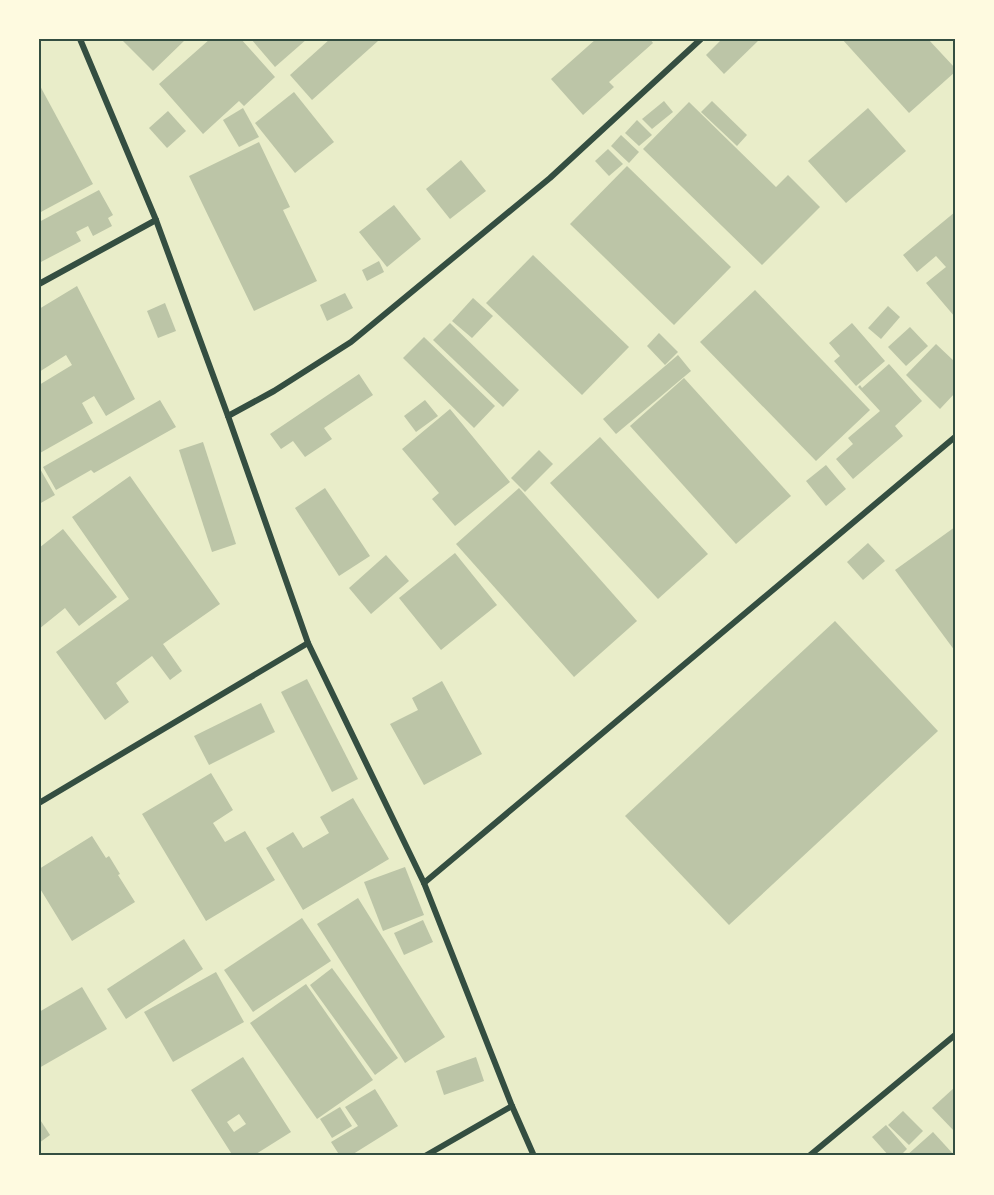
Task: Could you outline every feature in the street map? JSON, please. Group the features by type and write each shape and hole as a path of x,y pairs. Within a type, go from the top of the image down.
{"street":[{"path":"80,39 156,220 308,643 424,883 534,1156"},
{"path":"228,416 274,391 351,342 550,178 701,39"},
{"path":"39,284 156,220"},
{"path":"424,883 955,438"},
{"path":"39,804 308,643"},
{"path":"809,1156 955,1035"},
{"path":"425,1156 512,1106"}],"building":[{"path":"121,39 186,39 153,71"},
{"path":"210,39 241,39 275,77 244,106 239,101 203,134 159,84"},
{"path":"251,39 307,39 275,67"},
{"path":"330,39 377,39 378,41 312,100 290,75"},
{"path":"596,39 650,39 653,43 609,82 614,87 583,115 551,79"},
{"path":"722,39 760,39 724,74 706,55"},
{"path":"842,39 928,39 955,68 955,72 909,113"},
{"path":"39,84 93,184 39,213"},
{"path":"294,92 334,142 295,173 255,123"},
{"path":"664,101 673,112 652,129 642,119"},
{"path":"712,101 747,135 737,146 701,112"},
{"path":"689,102 776,187 788,175 820,207 762,265 643,149"},
{"path":"243,108 259,137 239,147 223,120"},
{"path":"868,108 906,151 846,203 808,161"},
{"path":"168,111 186,131 167,148 149,128"},
{"path":"637,120 652,135 639,146 625,133"},
{"path":"621,135 639,152 629,163 611,146"},
{"path":"259,142 290,207 283,210 317,281 254,311 189,176"},
{"path":"608,149 623,164 609,176 595,161"},
{"path":"461,160 486,191 450,219 426,189"},
{"path":"627,166 731,267 674,325 570,224"},
{"path":"99,190 113,215 108,218 112,226 93,236 88,226 76,232 81,241 39,263 39,222"},
{"path":"394,205 421,239 387,267 359,232"},
{"path":"955,212 955,317 926,283 946,267 936,256 917,272 903,255"},
{"path":"533,255 629,347 582,395 486,303"},
{"path":"379,261 384,272 367,281 362,270"},
{"path":"77,286 135,399 106,416 94,396 82,403 93,423 40,453 39,385 72,365 66,355 39,372 39,309"},
{"path":"755,290 870,410 816,461 700,342"},
{"path":"345,293 353,308 327,321 320,305"},
{"path":"473,298 493,316 472,338 452,321"},
{"path":"165,303 176,331 158,338 147,311"},
{"path":"888,306 900,317 881,339 868,328"},
{"path":"450,323 519,390 503,407 433,340"},
{"path":"852,323 885,361 856,386 834,361 840,356 829,343"},
{"path":"910,327 928,346 906,366 888,347"},
{"path":"659,333 678,352 665,365 647,346"},
{"path":"424,337 495,406 474,428 403,358"},
{"path":"936,344 955,362 955,393 940,409 906,375"},
{"path":"678,355 691,371 616,434 603,419"},
{"path":"889,364 922,401 895,426 903,436 853,479 836,459 853,444 848,438 880,411 858,387 860,385 862,388"},
{"path":"359,374 373,395 324,428 332,439 305,457 293,441 281,449 270,434"},
{"path":"684,378 791,496 736,544 630,426"},
{"path":"160,400 176,427 94,473 91,470 56,490 43,467"},
{"path":"425,400 438,416 416,432 404,416"},
{"path":"450,409 510,482 455,526 432,499 439,493 402,449"},
{"path":"600,437 708,554 658,599 550,483"},
{"path":"203,442 236,544 212,552 179,450"},
{"path":"539,450 553,464 525,492 511,478"},
{"path":"826,465 846,489 826,506 806,481"},
{"path":"39,467 55,495 39,504"},
{"path":"130,476 220,604 163,644 182,671 170,680 152,656 116,683 129,702 105,720 56,652 129,599 72,517"},
{"path":"325,488 370,556 339,576 295,508"},
{"path":"519,488 637,621 574,677 456,544"},
{"path":"955,527 955,651 895,570"},
{"path":"63,529 117,597 79,626 65,608 39,629 39,548"},
{"path":"868,543 885,561 863,580 847,562"},
{"path":"455,553 497,605 441,650 399,598"},
{"path":"386,555 409,581 371,614 349,588"},
{"path":"835,621 938,731 729,925 625,816"},
{"path":"307,679 358,779 332,792 281,692"},
{"path":"442,681 482,754 424,785 390,724 418,710 412,698"},
{"path":"261,703 275,732 209,765 194,736"},
{"path":"211,773 233,810 213,823 225,842 245,831 275,880 206,921 142,814"},
{"path":"353,798 389,859 303,910 266,848 293,832 303,848 329,833 320,817"},
{"path":"92,836 106,858 109,856 135,902 72,941 39,887 39,869"},
{"path":"405,867 424,915 383,931 364,882"},
{"path":"358,898 445,1037 405,1063 317,924"},
{"path":"302,918 331,961 253,1012 224,970"},
{"path":"423,920 433,942 404,955 394,933"},
{"path":"184,939 203,969 126,1019 107,989"},
{"path":"332,968 398,1058 375,1075 310,985"},
{"path":"216,972 244,1022 173,1062 144,1012"},
{"path":"306,984 373,1080 317,1119 250,1023"},
{"path":"82,987 107,1029 39,1068 39,1012"},
{"path":"243,1057 291,1132 253,1156 233,1156 191,1090","holes":["239,1114 246,1124 234,1132 227,1122"]},
{"path":"476,1057 484,1081 444,1095 436,1071"},
{"path":"955,1087 955,1132 932,1108"},
{"path":"375,1089 398,1126 350,1156 340,1156 331,1142 358,1126 345,1107"},
{"path":"340,1107 352,1126 332,1138 320,1119"},
{"path":"903,1111 923,1131 909,1145 888,1125"},
{"path":"39,1118 50,1135 39,1143"},
{"path":"886,1125 907,1149 900,1156 889,1156 872,1137"},
{"path":"933,1132 955,1156 906,1156"}]}
